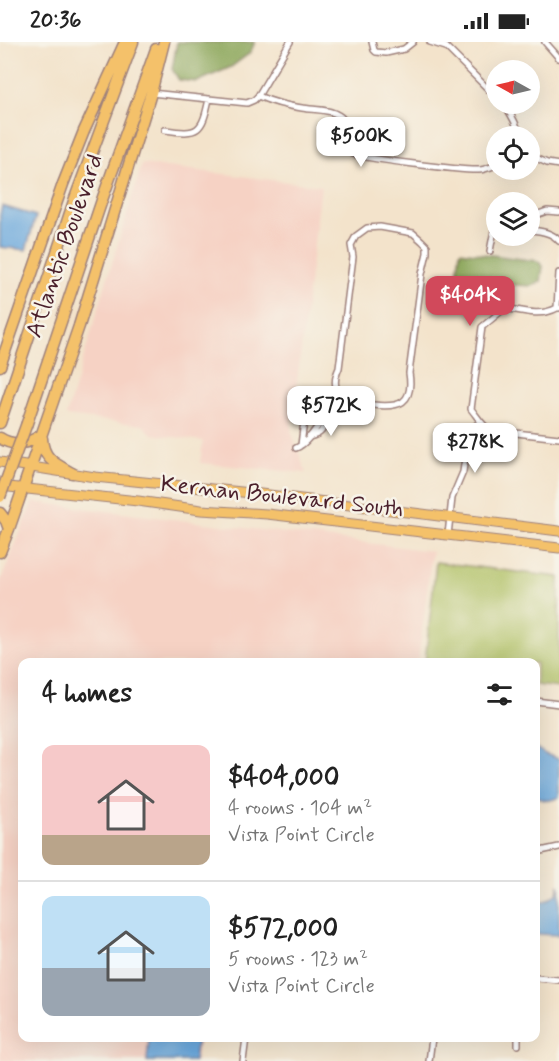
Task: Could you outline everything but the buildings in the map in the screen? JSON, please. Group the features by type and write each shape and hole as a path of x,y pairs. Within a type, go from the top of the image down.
{"highway":[{"path":"0,366 63,184 84,131 125,42"},
{"name":"Atlantic Boulevard","path":"1,421 51,268 133,42"},
{"name":"Atlantic Boulevard","path":"0,496 158,42"},
{"path":"0,552 82,316 151,93 164,42"},
{"path":"0,438 5,441 24,443 41,435"},
{"path":"41,435 46,455 52,462 72,473"},
{"path":"0,513 9,530"}],"main road":[{"name":"Kernan Boulevard South","path":"0,462 95,477 261,494 559,531"},
{"name":"Kernan Boulevard South","path":"0,486 559,548"}],"street":[{"path":"151,93 248,103 258,96 290,42"},
{"path":"372,42 376,52 386,53 404,49 413,42"},
{"path":"430,42 446,47 486,87"},
{"path":"545,42 559,58"},
{"path":"258,96 294,107 332,112 340,116 346,123 351,152 357,156 393,162 479,170 486,168"},
{"path":"165,130 192,132 199,128 209,99"},
{"path":"540,159 559,165"},
{"path":"540,213 559,212"},
{"path":"380,227 413,233 427,246 427,253 422,274 409,373 410,392 400,404 389,407 351,402 340,397 334,378 339,368 353,257 351,245 356,236 367,228 380,227"},
{"path":"540,231 556,236 559,241"},
{"path":"490,251 491,246"},
{"path":"559,273 558,308 540,314 505,308 482,327 471,409 480,422 490,430 559,438"},
{"path":"332,405 324,406 309,415 304,422 298,447 309,437 340,397"},
{"path":"448,535 452,498 464,472 468,436 480,422"},
{"path":"540,702 559,704"},
{"path":"540,851 559,847"},
{"path":"540,978 559,980"},
{"path":"243,1061 245,1042"},
{"path":"429,1061 431,1042"}],"shaded area":[{"path":"142,164 321,186 291,431 306,473 200,463 203,441 152,434 143,425 66,416"},
{"path":"33,502 432,551 419,658 18,658 18,1042 198,1042 196,1061 0,1061 0,582"}],"green space":[{"path":"177,42 255,42 250,53 231,67 197,82 179,80 172,69"},
{"path":"460,251 538,261 543,266 541,281 532,286 475,283 455,293"},
{"path":"436,562 559,577 559,688 540,686 540,658 426,658"}],"water":[{"path":"2,206 36,216 26,250 0,247"},
{"path":"540,751 559,759 559,797 545,800 540,798"},
{"path":"559,884 559,935 540,934 540,903 557,893"},
{"path":"149,1042 196,1042 194,1061 147,1061"}]}
